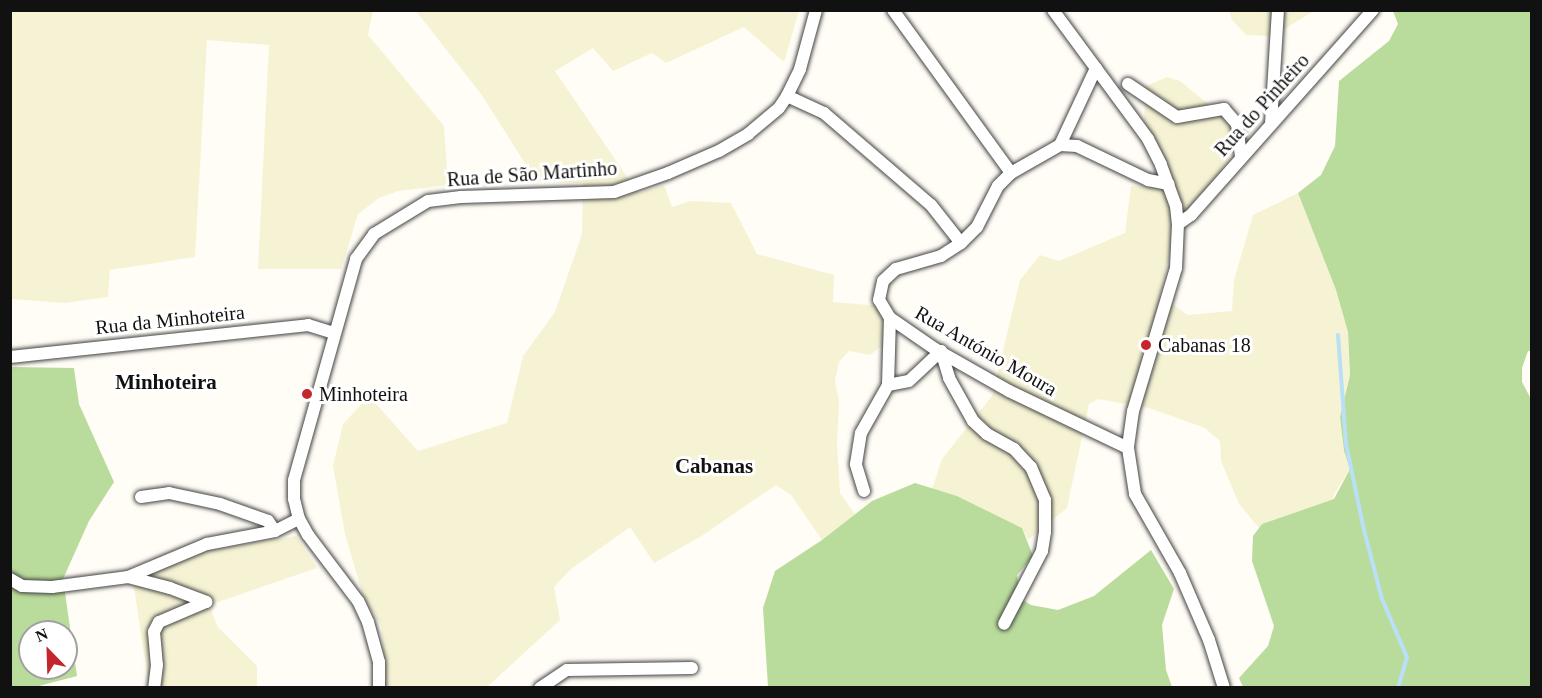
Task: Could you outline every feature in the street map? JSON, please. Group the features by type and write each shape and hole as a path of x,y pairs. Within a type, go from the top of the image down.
{"street":[{"name":"Rua de São Martinho","path":"379,687 379,662 368,622 358,601 323,557 299,519 294,499 294,480 356,259 374,234 428,201 460,197 614,192 668,173 719,151 748,134 779,108 800,69 816,10"},
{"path":"893,10 1011,173 1060,145 1077,146 1148,180 1169,184"},
{"path":"1053,10 1148,139 1169,184 1178,224 1176,268 1133,411 1128,448 1135,494 1180,573 1209,640 1224,687"},
{"path":"1271,124 1278,10"},
{"name":"Rua do Pinheiro","path":"1178,224 1191,216 1240,157 1373,10"},
{"path":"1060,145 1096,68"},
{"path":"1128,84 1178,117 1224,109 1237,124 1240,157"},
{"path":"787,96 824,113 931,205 961,243"},
{"name":"Rua António Moura","path":"1011,173 999,186 977,227 961,243 941,256 896,268 883,281 879,300 890,318 940,351 1009,391 1128,448"},
{"path":"864,492 856,464 861,433 888,385 890,318"},
{"name":"Rua da Minhoteira","path":"10,357 308,325 334,333"},
{"path":"888,385 909,381 940,351 949,378 973,421 987,434 1014,449 1031,467 1045,500 1045,532 1042,551 1004,624"},
{"path":"141,497 169,493 220,504 268,521 275,531"},
{"path":"10,579 22,586 52,587 128,577 207,544 275,531 299,519"},
{"path":"128,577 170,588 206,602 159,622 154,632 157,665 154,687"},
{"path":"540,687 567,670 692,668"}],"shaded area":[{"path":"10,11 373,11 368,35 444,126 448,185 398,191 379,198 358,214 341,269 258,269 269,45 207,40 195,257 110,270 108,297 64,303 11,299"},
{"path":"416,11 799,11 784,62 744,27 666,63 652,53 613,71 593,48 555,71 638,193 664,185 672,207 690,201 731,203 757,254 834,275 833,302 880,306 886,343 870,355 849,351 839,362 835,381 839,401 837,444 840,493 855,514 822,540 791,495 776,485 703,535 654,563 630,527 571,569 554,587 560,620 487,687 383,687 385,665 381,625 364,599 345,534 333,466 343,424 369,396 418,451 507,423 523,356 555,312 582,234 583,183 537,182 481,94"},
{"path":"1229,11 1314,11 1273,36 1246,35 1232,20"},
{"path":"1167,77 1180,81 1218,112 1234,130 1238,143 1172,243 1160,296 1188,315 1232,311 1234,280 1253,215 1298,193 1336,290 1348,332 1350,375 1340,417 1344,451 1350,469 1333,496 1334,499 1262,524 1259,528 1239,504 1221,461 1220,441 1205,428 1149,408 1098,399 1089,404 1067,508 1028,540 1022,528 957,496 932,489 942,459 992,396 1020,280 1040,255 1059,261 1125,233 1131,186 1162,187 1173,181 1144,121 1146,86"},
{"path":"296,536 317,568 209,605 218,627 257,666 257,687 149,687 133,581 200,552"}],"green space":[{"path":"1393,11 1531,11 1532,351 1528,351 1522,368 1522,382 1532,401 1531,687 1243,687 1239,678 1268,646 1274,626 1252,561 1253,536 1262,524 1334,499 1350,469 1344,451 1340,417 1350,375 1348,332 1336,290 1298,193 1321,175 1335,146 1339,81 1389,41 1398,24"},
{"path":"11,367 74,368 79,404 114,482 89,521 63,579 69,620 18,620 18,680 62,680 35,687 11,688"},
{"path":"915,483 957,496 1022,528 1033,556 1017,575 1021,599 1031,605 1058,610 1094,596 1151,550 1174,589 1162,625 1166,670 1172,687 768,687 763,608 775,571 822,540 872,501"}],"waterway":[{"path":"1338,335 1346,444 1364,530 1382,599 1407,657 1398,688"}],"place":[{"name":"Cabanas 18","path":"1146,345"},
{"name":"Minhoteira","path":"307,394"}],"district":[{"name":"Minhoteira","path":"166,382"},
{"name":"Cabanas","path":"714,466"}]}
